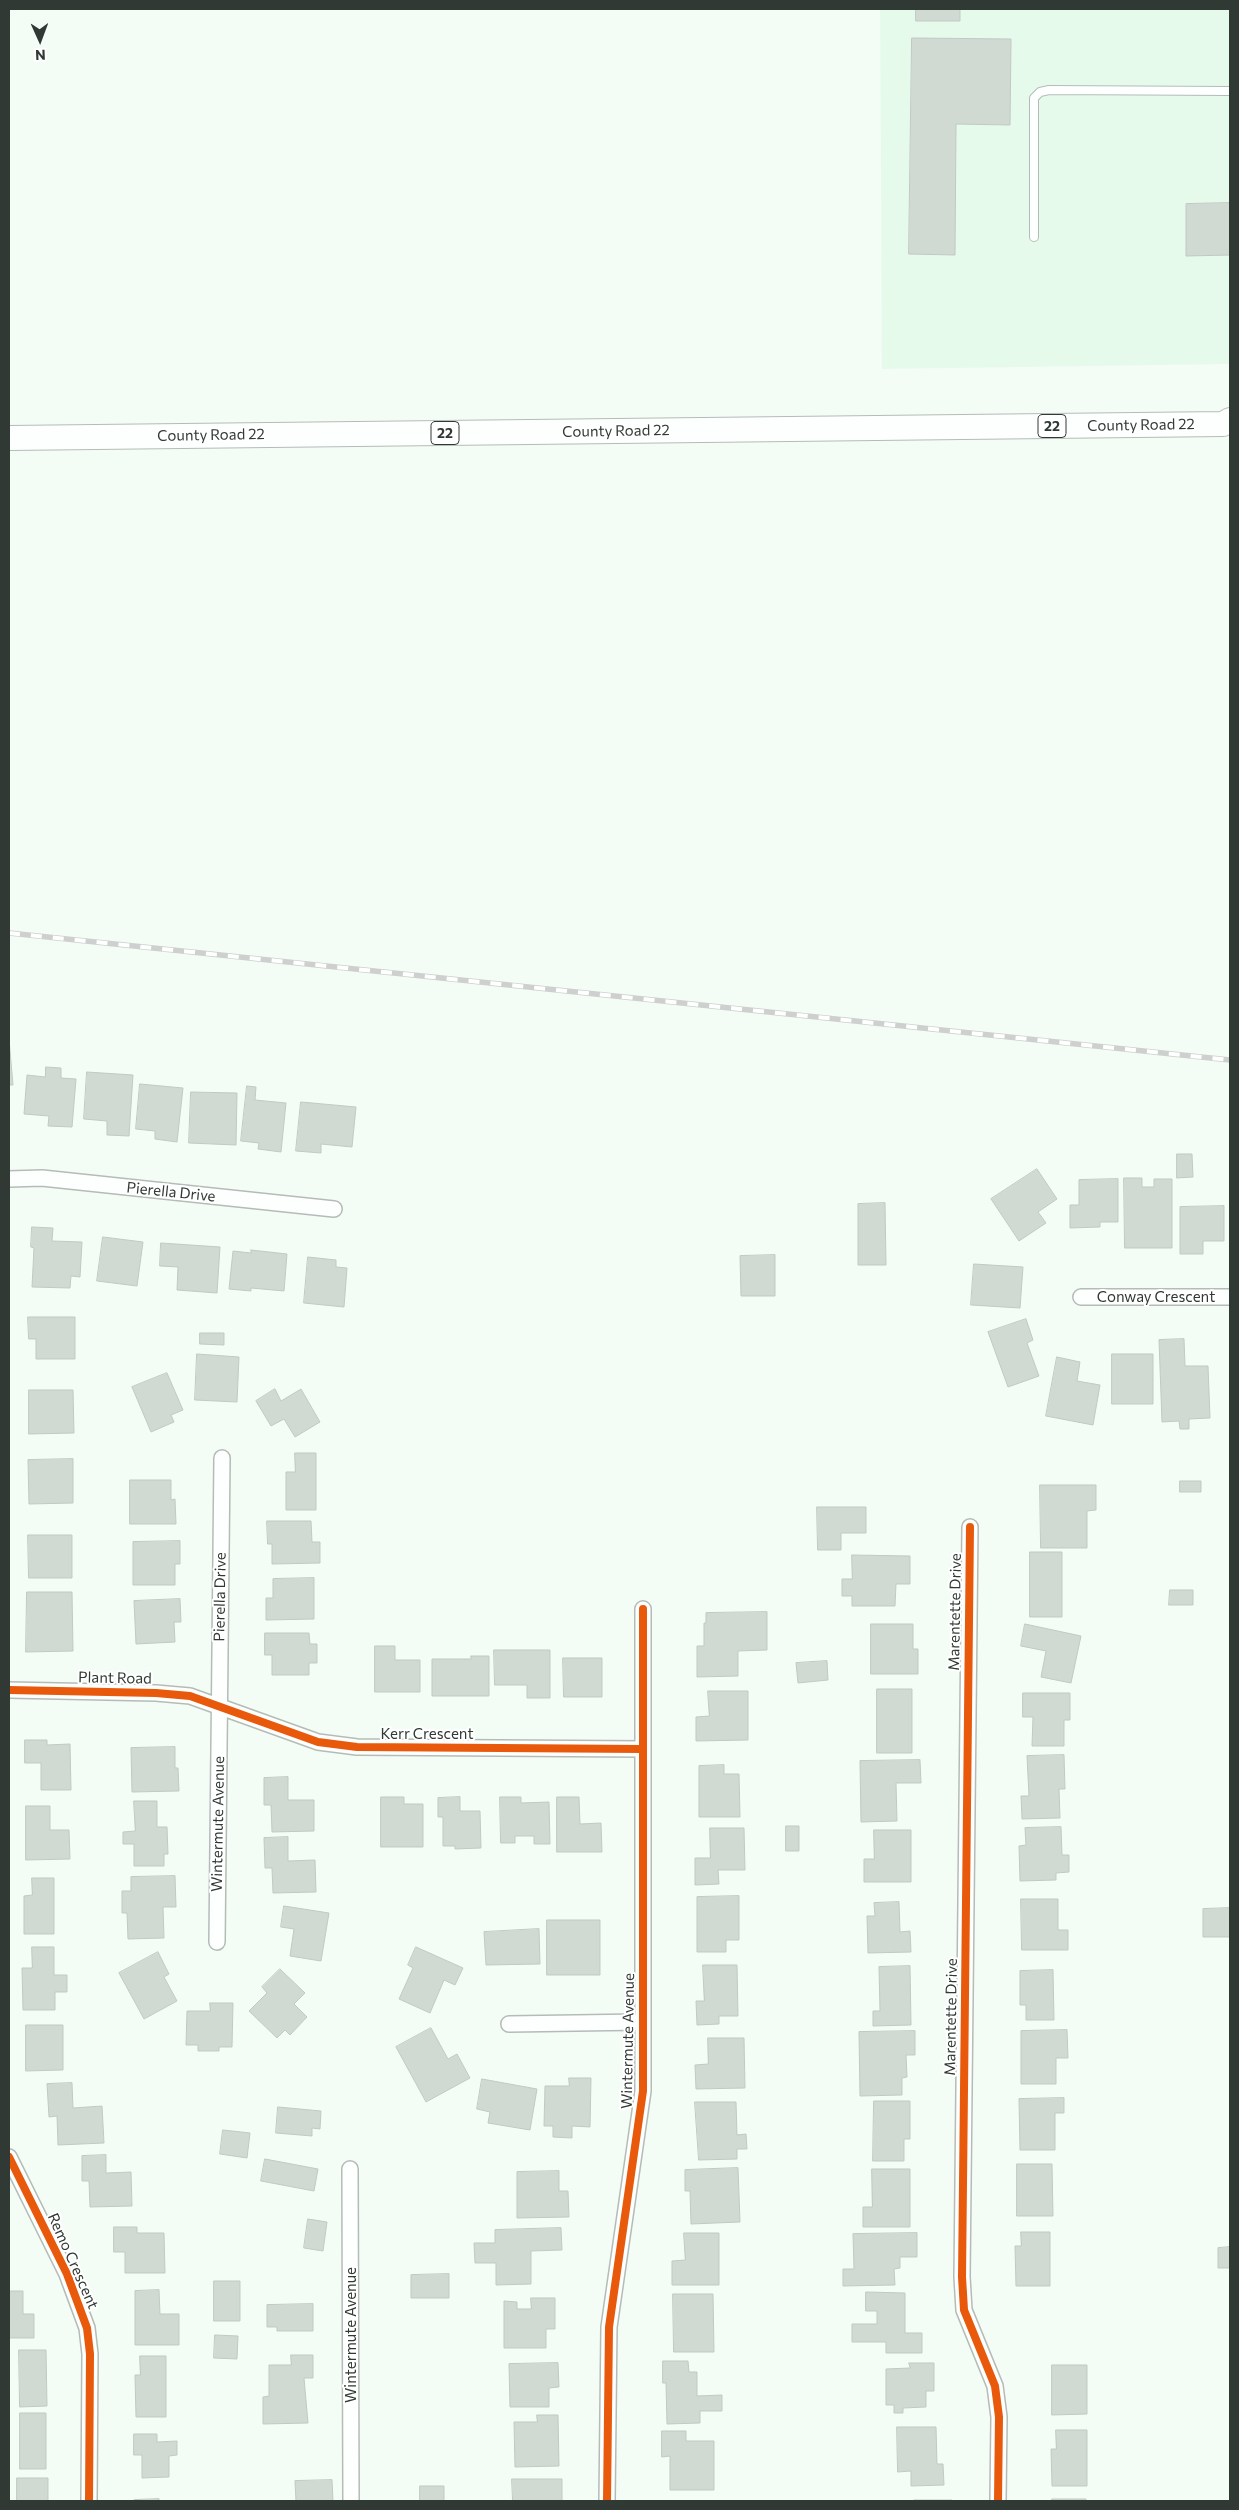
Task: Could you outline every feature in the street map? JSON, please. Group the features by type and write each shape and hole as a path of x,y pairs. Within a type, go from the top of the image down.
{"main road":[{"name":"County Road 22","path":"9,438 1228,425"}],"street":[{"name":"Pierella Drive","path":"9,1179 42,1178 334,1209"},
{"name":"Conway Crescent","path":"1081,1297 1230,1297"},
{"name":"Pierella Drive","path":"219,1706 222,1458"},
{"name":"Marentette Drive","path":"970,1527 962,2277 964,2310 995,2386 999,2417 998,2501"},
{"name":"Wintermute Avenue","path":"607,2501 609,2327 640,2125 643,2091 643,1609"},
{"name":"Plant Road","path":"9,1690 156,1693 190,1696 219,1706"},
{"name":"Kerr Crescent","path":"219,1706 318,1742 357,1747 642,1749"},
{"name":"Wintermute Avenue","path":"217,1942 219,1706"},
{"path":"508,2024 642,2022"},
{"name":"Remo Crescent","path":"9,2157 67,2274 87,2328 90,2354 89,2501"},
{"name":"Wintermute Avenue","path":"350,2169 351,2501"}],"lane":[{"path":"1034,237 1034,98 1040,92 1049,90 1230,92"}],"shaded area":[{"path":"880,9 1230,9 1230,364 882,369"}],"building":[{"path":"916,9 960,9 960,21 916,21"},
{"path":"912,38 1011,39 1010,125 956,124 955,255 909,254"},
{"path":"1230,203 1230,255 1186,256 1186,204"},
{"path":"9,1039 13,1085 9,1085"},
{"path":"46,1067 61,1068 61,1078 76,1079 72,1127 48,1126 49,1116 24,1114 27,1075 45,1077"},
{"path":"87,1072 133,1075 129,1136 107,1135 107,1121 84,1119"},
{"path":"140,1084 183,1088 177,1142 155,1139 155,1131 136,1129"},
{"path":"247,1086 256,1087 255,1100 286,1103 281,1152 258,1149 259,1143 241,1141"},
{"path":"191,1092 237,1093 236,1145 189,1143"},
{"path":"301,1102 356,1107 352,1147 321,1144 321,1153 296,1151"},
{"path":"1177,1154 1192,1154 1193,1177 1177,1178"},
{"path":"1037,1169 1057,1199 1038,1212 1046,1223 1019,1241 991,1199"},
{"path":"1124,1178 1142,1178 1142,1187 1154,1187 1154,1179 1172,1179 1172,1248 1125,1248"},
{"path":"1118,1179 1118,1222 1100,1222 1100,1227 1070,1228 1070,1205 1079,1205 1079,1180"},
{"path":"885,1203 886,1265 858,1265 858,1204"},
{"path":"1224,1206 1224,1241 1203,1241 1203,1254 1180,1254 1180,1207"},
{"path":"32,1227 53,1228 52,1241 82,1242 80,1277 71,1276 70,1288 32,1287 34,1248 31,1247"},
{"path":"103,1237 143,1242 137,1286 97,1281"},
{"path":"161,1243 220,1247 217,1293 177,1290 178,1267 160,1266"},
{"path":"251,1250 287,1254 284,1291 251,1288 251,1291 229,1289 233,1251 251,1253"},
{"path":"775,1255 775,1296 741,1296 740,1256"},
{"path":"308,1257 336,1260 336,1267 347,1268 344,1307 304,1303"},
{"path":"974,1264 1023,1267 1020,1308 971,1305"},
{"path":"28,1317 75,1317 75,1359 36,1359 36,1339 29,1339"},
{"path":"1026,1319 1033,1340 1027,1343 1039,1376 1008,1387 988,1332"},
{"path":"200,1333 224,1333 224,1345 200,1344"},
{"path":"1184,1339 1185,1366 1208,1366 1210,1418 1189,1419 1189,1429 1180,1429 1179,1421 1162,1422 1159,1340"},
{"path":"197,1354 239,1357 237,1402 195,1400"},
{"path":"1112,1354 1153,1354 1153,1404 1112,1404"},
{"path":"1057,1357 1080,1362 1077,1381 1100,1385 1093,1425 1046,1416"},
{"path":"167,1373 183,1410 171,1415 174,1422 151,1432 132,1387"},
{"path":"275,1389 281,1401 301,1389 320,1422 295,1437 284,1419 271,1426 256,1401"},
{"path":"29,1390 73,1390 74,1433 29,1434"},
{"path":"295,1453 316,1453 316,1510 286,1510 286,1472 295,1472"},
{"path":"73,1459 73,1503 29,1504 28,1460"},
{"path":"130,1480 171,1480 171,1500 175,1499 176,1524 130,1524"},
{"path":"1180,1481 1201,1481 1201,1492 1180,1492"},
{"path":"1040,1485 1096,1485 1096,1510 1087,1511 1087,1548 1041,1548"},
{"path":"817,1507 866,1507 866,1533 841,1533 841,1550 818,1550"},
{"path":"267,1521 311,1521 312,1542 320,1542 320,1563 272,1564 272,1544 268,1544"},
{"path":"28,1535 72,1535 72,1578 29,1578"},
{"path":"180,1541 180,1564 175,1564 175,1585 133,1585 133,1542"},
{"path":"1030,1552 1062,1552 1062,1617 1030,1617"},
{"path":"852,1555 910,1556 910,1584 896,1584 895,1606 852,1606 852,1596 842,1596 842,1579 852,1579"},
{"path":"314,1578 314,1619 266,1620 266,1598 273,1598 273,1579"},
{"path":"1170,1590 1193,1590 1193,1605 1169,1605"},
{"path":"27,1592 72,1592 73,1651 26,1652"},
{"path":"180,1599 181,1622 174,1622 175,1642 136,1644 134,1601"},
{"path":"767,1612 767,1650 738,1651 738,1676 697,1677 697,1646 704,1646 706,1613"},
{"path":"871,1624 913,1624 913,1649 918,1649 918,1674 871,1674"},
{"path":"1025,1624 1081,1636 1071,1683 1041,1677 1046,1651 1021,1646"},
{"path":"265,1633 309,1633 310,1644 317,1644 317,1663 309,1663 309,1675 272,1675 272,1655 265,1655"},
{"path":"375,1646 395,1646 395,1660 420,1660 420,1692 375,1692"},
{"path":"494,1650 550,1650 550,1698 527,1698 527,1685 495,1685"},
{"path":"471,1656 489,1656 489,1696 432,1696 432,1659 471,1659"},
{"path":"563,1658 602,1658 602,1697 564,1697"},
{"path":"827,1661 828,1680 798,1683 796,1663"},
{"path":"877,1689 912,1689 912,1753 877,1753"},
{"path":"708,1691 748,1691 748,1740 696,1741 696,1717 709,1716"},
{"path":"1023,1693 1070,1693 1070,1720 1064,1720 1064,1746 1032,1746 1033,1717 1023,1717"},
{"path":"25,1740 47,1740 47,1745 70,1744 71,1790 41,1790 41,1763 25,1763"},
{"path":"175,1747 175,1768 178,1768 179,1791 132,1792 131,1748"},
{"path":"1064,1755 1065,1789 1059,1789 1060,1818 1022,1819 1021,1796 1029,1796 1027,1756"},
{"path":"920,1760 921,1783 896,1783 897,1821 861,1822 860,1761"},
{"path":"724,1765 724,1774 739,1774 740,1817 699,1817 699,1766"},
{"path":"288,1777 288,1800 314,1800 314,1831 272,1832 271,1805 264,1805 264,1778"},
{"path":"381,1797 404,1797 404,1804 423,1804 423,1847 381,1847"},
{"path":"460,1797 460,1811 480,1811 481,1848 455,1849 455,1846 443,1846 443,1817 438,1817 438,1798"},
{"path":"500,1797 521,1797 521,1803 549,1802 550,1844 534,1844 534,1836 515,1836 515,1843 501,1843"},
{"path":"557,1797 579,1797 580,1824 601,1823 602,1852 557,1852"},
{"path":"134,1801 157,1801 157,1827 167,1827 168,1854 164,1854 164,1866 134,1866 134,1844 123,1844 123,1832 135,1831"},
{"path":"26,1806 50,1806 50,1830 69,1830 70,1859 26,1860"},
{"path":"786,1826 799,1826 799,1851 786,1851"},
{"path":"1061,1827 1062,1855 1069,1855 1069,1872 1056,1873 1056,1880 1020,1881 1019,1846 1026,1845 1025,1828"},
{"path":"710,1828 744,1828 745,1870 718,1870 719,1884 695,1885 695,1858 710,1858"},
{"path":"874,1830 911,1830 911,1882 864,1882 864,1859 874,1859"},
{"path":"288,1837 288,1861 315,1860 316,1892 273,1893 272,1868 265,1868 264,1838"},
{"path":"175,1876 176,1907 163,1907 164,1938 128,1939 127,1913 122,1913 122,1891 131,1891 131,1877"},
{"path":"32,1878 54,1878 54,1934 24,1934 24,1896 32,1895"},
{"path":"739,1896 739,1940 726,1940 726,1952 697,1952 697,1897"},
{"path":"1021,1899 1058,1899 1058,1930 1068,1930 1068,1950 1022,1950"},
{"path":"899,1902 900,1932 910,1931 911,1952 868,1953 867,1916 875,1916 874,1903"},
{"path":"284,1906 329,1913 321,1961 290,1956 294,1929 281,1927"},
{"path":"1230,1908 1230,1937 1203,1937 1203,1909"},
{"path":"547,1920 600,1920 600,1975 547,1975"},
{"path":"539,1929 540,1964 486,1965 484,1932"},
{"path":"32,1947 54,1947 54,1975 67,1975 67,1992 55,1992 55,2010 23,2010 22,1968 32,1968"},
{"path":"416,1947 463,1968 455,1985 444,1980 430,2013 399,1999 413,1968 408,1965"},
{"path":"158,1952 169,1974 164,1977 177,2001 144,2019 119,1973"},
{"path":"703,1965 737,1965 738,2016 719,2016 719,2024 697,2025 696,2001 704,2001"},
{"path":"910,1966 911,2025 873,2026 873,2011 880,2011 879,1967"},
{"path":"280,1969 305,1993 294,2004 307,2017 290,2035 285,2030 277,2038 249,2011 267,1993 262,1987"},
{"path":"1053,1970 1054,2020 1026,2020 1026,2005 1020,2005 1020,1971"},
{"path":"210,2003 233,2003 232,2047 219,2047 219,2051 198,2051 198,2045 186,2045 187,2011 210,2011"},
{"path":"26,2025 63,2025 63,2070 26,2071"},
{"path":"431,2028 448,2059 457,2054 470,2078 426,2102 396,2047"},
{"path":"1067,2030 1068,2058 1056,2058 1056,2084 1021,2084 1021,2031"},
{"path":"915,2031 915,2055 906,2055 907,2077 902,2078 902,2095 860,2096 859,2032"},
{"path":"708,2038 744,2038 745,2088 696,2089 695,2065 708,2064"},
{"path":"569,2078 591,2078 590,2127 572,2126 572,2138 553,2137 553,2126 544,2126 545,2086 569,2086"},
{"path":"482,2079 537,2089 530,2130 488,2123 490,2112 477,2109"},
{"path":"72,2083 73,2108 102,2106 104,2143 58,2145 57,2116 49,2117 47,2084"},
{"path":"1064,2098 1064,2113 1055,2113 1055,2150 1020,2150 1019,2099"},
{"path":"874,2101 910,2101 910,2139 904,2139 904,2161 873,2161"},
{"path":"695,2102 736,2102 737,2135 746,2134 747,2149 737,2149 737,2159 699,2160"},
{"path":"278,2107 321,2111 320,2129 312,2128 312,2136 276,2133"},
{"path":"223,2130 250,2133 247,2158 220,2154"},
{"path":"106,2155 106,2173 131,2172 132,2206 90,2207 89,2181 82,2181 82,2156"},
{"path":"265,2159 318,2169 314,2191 261,2181"},
{"path":"1017,2164 1052,2164 1053,2216 1017,2216"},
{"path":"738,2168 740,2222 691,2224 690,2191 685,2191 685,2170"},
{"path":"872,2169 910,2169 910,2227 863,2227 863,2207 872,2207"},
{"path":"559,2171 559,2191 568,2191 569,2217 517,2218 517,2172"},
{"path":"308,2219 327,2222 323,2251 304,2248"},
{"path":"114,2227 137,2227 137,2233 164,2233 165,2273 125,2273 125,2252 114,2252"},
{"path":"561,2228 562,2250 531,2251 531,2284 496,2285 496,2263 475,2263 474,2243 495,2243 495,2230"},
{"path":"1021,2232 1050,2232 1050,2286 1016,2286 1015,2246 1021,2246"},
{"path":"684,2233 719,2233 719,2285 672,2285 672,2261 685,2260"},
{"path":"917,2233 917,2257 900,2257 900,2268 894,2269 895,2285 843,2286 843,2269 854,2269 853,2234"},
{"path":"1230,2247 1230,2268 1218,2268 1218,2248"},
{"path":"449,2274 449,2298 411,2298 411,2275"},
{"path":"214,2281 240,2281 240,2321 214,2321"},
{"path":"159,2290 160,2314 179,2314 179,2345 135,2345 135,2291"},
{"path":"9,2291 23,2291 23,2314 34,2314 34,2338 9,2338"},
{"path":"866,2292 905,2293 905,2333 922,2333 922,2353 886,2353 886,2342 852,2342 852,2324 877,2324 877,2311 866,2311"},
{"path":"673,2294 713,2294 714,2352 674,2352"},
{"path":"531,2298 555,2298 555,2329 546,2329 546,2348 504,2348 504,2301 517,2302 517,2309 531,2309"},
{"path":"313,2304 313,2331 277,2331 277,2327 267,2327 267,2305"},
{"path":"215,2335 238,2336 237,2359 214,2358"},
{"path":"19,2350 46,2350 47,2406 20,2407"},
{"path":"291,2355 313,2355 313,2378 304,2378 308,2423 263,2424 263,2397 269,2396 269,2365 291,2365"},
{"path":"140,2356 166,2356 166,2417 136,2417 135,2375 140,2375"},
{"path":"663,2361 688,2361 689,2372 697,2372 697,2396 722,2395 722,2411 700,2411 700,2423 667,2424 666,2383 663,2383"},
{"path":"558,2363 559,2387 549,2388 549,2407 510,2407 509,2364"},
{"path":"909,2363 934,2363 934,2391 926,2391 926,2407 903,2408 903,2413 894,2413 894,2405 886,2405 886,2369 910,2368"},
{"path":"1052,2365 1087,2365 1087,2414 1052,2415"},
{"path":"20,2413 46,2413 46,2469 20,2469"},
{"path":"537,2415 558,2415 559,2466 515,2467 514,2422 537,2422"},
{"path":"897,2427 936,2427 937,2464 943,2464 944,2485 911,2486 911,2471 898,2472"},
{"path":"1056,2430 1087,2430 1087,2486 1052,2486 1051,2449 1056,2449"},
{"path":"662,2431 686,2431 686,2441 714,2441 714,2490 670,2490 670,2456 662,2457"},
{"path":"134,2434 157,2434 157,2442 177,2441 177,2455 169,2456 169,2477 142,2478 142,2455 134,2455"},
{"path":"17,2478 48,2478 48,2501 17,2501"},
{"path":"512,2479 562,2479 562,2501 513,2501"},
{"path":"332,2480 333,2501 296,2501 295,2481"},
{"path":"420,2486 444,2486 444,2501 420,2501"},
{"path":"159,2499 159,2501 134,2501 134,2500"},
{"path":"1052,2499 1086,2499 1086,2501 1052,2501"},
{"path":"952,2500 952,2501 914,2501"}],"railway":[{"path":"9,933 1230,1060"}],"cycle path":[{"path":"970,1527 962,2277 964,2310 995,2386 999,2417 998,2501"},
{"path":"607,2501 609,2327 643,2091 643,1609"},
{"path":"9,1690 156,1693 190,1696 318,1742 357,1747 642,1749"},
{"path":"9,2157 67,2274 87,2328 90,2354 89,2501"}]}
